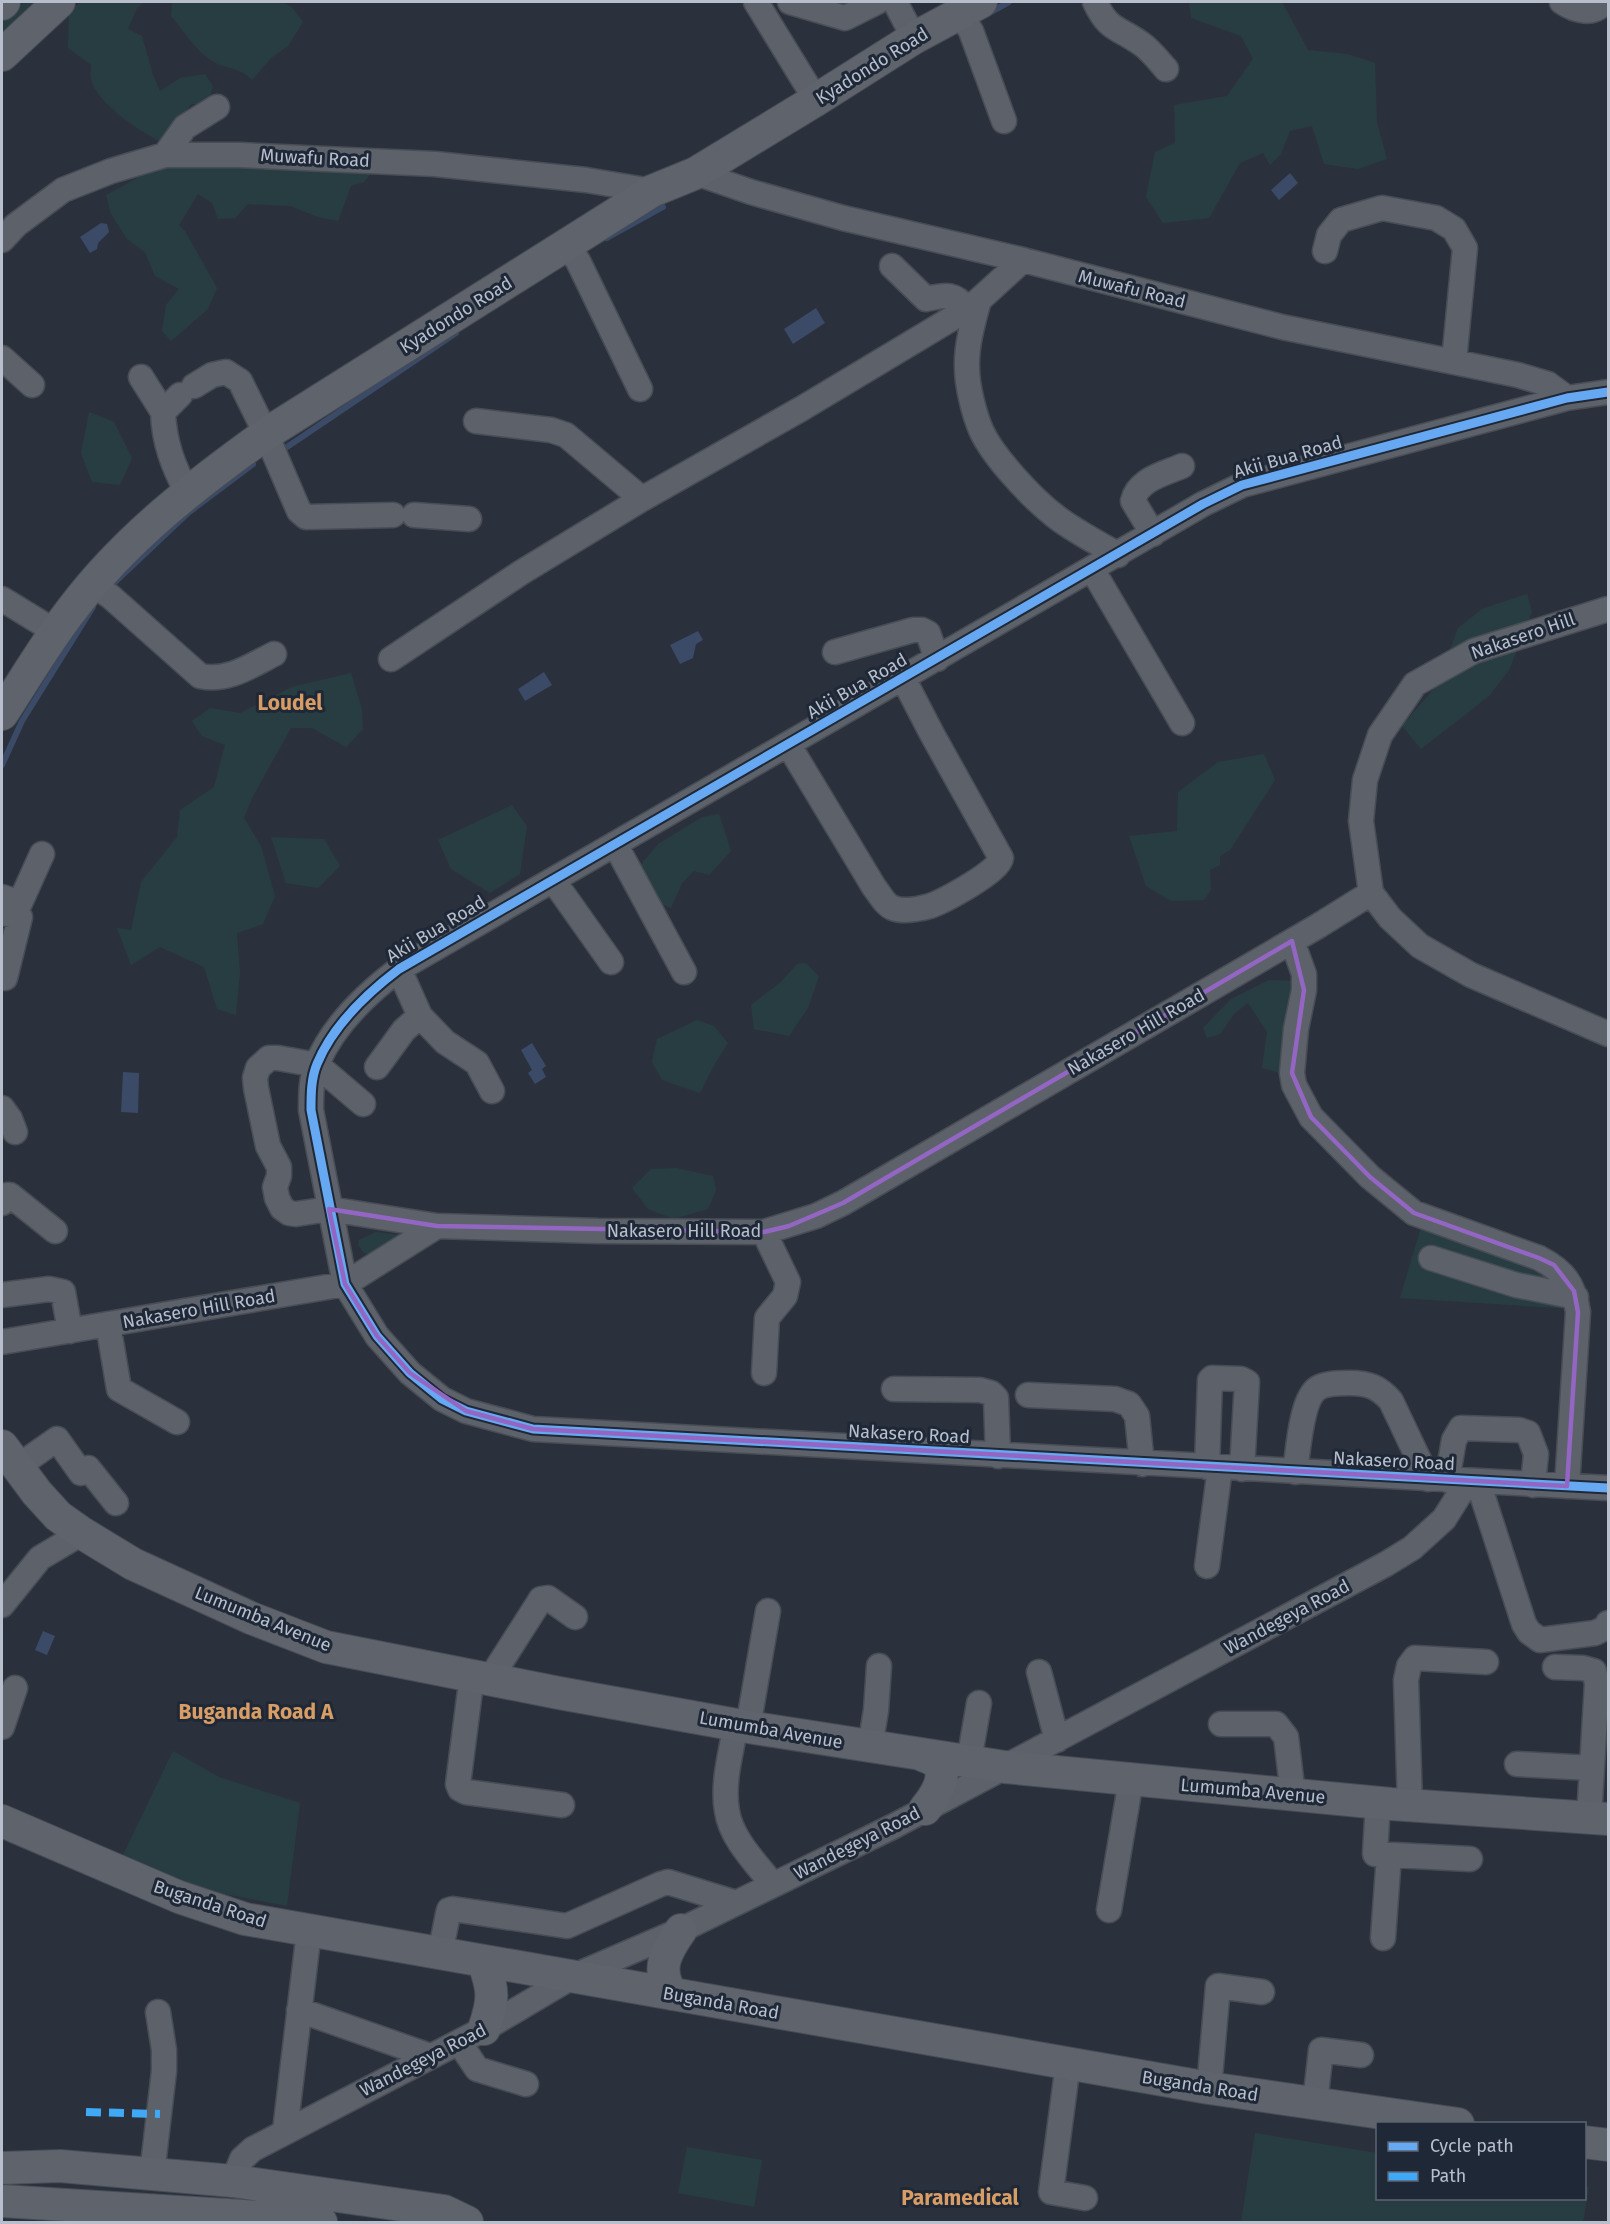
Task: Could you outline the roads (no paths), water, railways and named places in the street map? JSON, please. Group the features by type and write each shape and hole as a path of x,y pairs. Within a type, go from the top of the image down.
{"main road":[{"path":"2,55 59,2"},
{"name":"Kyadondo Road","path":"2,714 72,608 127,546 187,492 266,434 652,191 696,172 914,38 971,7"},
{"name":"Lumumba Avenue","path":"9,1456 58,1516 133,1564 251,1618 326,1647 742,1726 1005,1767 1378,1803 1599,1818"},
{"path":"920,1754 933,1760 939,1766 941,1773 938,1791 925,1809"},
{"name":"Buganda Road","path":"2,1821 179,1897 245,1919 1209,2088 1444,2122"},
{"path":"672,1994 667,1987 664,1962 667,1951 681,1930"},
{"path":"471,2035 493,1996 483,1961"},
{"path":"1586,2142 1608,2145"},
{"path":"2,2145 60,2166"},
{"path":"2,2168 60,2166 233,2181 444,2211 467,2223"},
{"path":"2,2201 294,2219 321,2223"},
{"path":"2,2216 59,2204"}],"street":[{"path":"756,2 816,100"},
{"path":"790,2 845,18 877,2"},
{"path":"895,2 914,38"},
{"path":"1095,2 1105,21 1143,45 1166,69"},
{"path":"1562,2 1569,7 1587,11 1600,7 1604,2"},
{"path":"971,7 971,31 1004,121"},
{"path":"165,154 185,127 218,107"},
{"name":"Muwafu Road","path":"2,240 16,225 63,190 165,154 435,164 586,180 652,191"},
{"name":"Muwafu Road","path":"696,172 751,192 843,218 1023,260 1282,327 1454,361 1548,384 1567,398"},
{"path":"1325,251 1329,235 1341,220 1382,208 1436,218 1454,229 1465,248 1454,361"},
{"path":"567,246 578,261 640,389"},
{"path":"391,659 522,572 642,499 801,409 973,305 1023,260"},
{"path":"892,266 926,299 945,295 973,305"},
{"path":"973,305 967,368 976,417 982,432 1022,485 1056,516 1118,555"},
{"path":"2,358 32,385"},
{"path":"163,412 187,391 212,375 226,372 240,381 299,511 306,517 404,515 469,519"},
{"path":"141,377 163,412 164,435 174,468 187,492"},
{"name":"Akii Bua Road","path":"329,1209 311,1110 312,1088 317,1065 328,1043 349,1014 373,989 399,969 1203,504 1242,485 1567,398 1608,392"},
{"path":"476,421 551,430 566,435 642,499"},
{"path":"1153,534 1133,501 1135,492 1141,484 1182,465"},
{"path":"1092,570 1182,723"},
{"path":"93,584 111,597 200,676 212,679 224,678 274,654"},
{"path":"2,599 56,633"},
{"name":"Nakasero Hill","path":"1371,893 1361,821 1365,780 1380,735 1415,684 1474,651 1608,609"},
{"path":"835,652 913,630 922,630 928,633 937,659"},
{"path":"789,744 874,887 889,906 895,909 913,909 929,906 950,897 997,867 1001,858 903,678"},
{"path":"615,844 684,972"},
{"path":"2,897 20,903 42,854"},
{"path":"553,880 611,962"},
{"path":"1371,893 1390,918 1420,946 1471,975 1608,1034"},
{"name":"Nakasero Hill Road","path":"2,1342 345,1284 437,1226 598,1231 764,1232 816,1216 843,1203 1371,893"},
{"path":"2,913 20,917 5,978"},
{"path":"1292,941 1304,974 1304,990 1295,1037 1292,1073 1294,1086 1311,1117 1370,1178 1414,1213 1539,1257 1554,1265 1566,1278 1576,1297 1578,1312 1567,1486"},
{"path":"399,969 420,1016 445,1042 477,1062 492,1091"},
{"path":"377,1067 404,1030 420,1016"},
{"path":"363,1104 317,1065 269,1058 258,1068 256,1088 268,1146 279,1167 275,1187 282,1208 288,1213 296,1214 329,1209 437,1226"},
{"path":"2,1108 15,1132"},
{"path":"2,1203 10,1195 56,1231"},
{"name":"Nakasero Road","path":"329,1209 345,1284 377,1336 410,1373 442,1399 466,1411 533,1430 1608,1488"},
{"path":"764,1232 788,1282 785,1296 767,1318 764,1373"},
{"path":"1431,1258 1516,1285 1576,1297"},
{"path":"2,1295 49,1289 63,1292 70,1331"},
{"path":"108,1324 119,1389 177,1422"},
{"path":"1295,1472 1309,1396 1318,1388 1332,1384 1367,1384 1382,1390 1455,1480 1524,1624 1530,1632 1540,1640 1594,1633 1607,1627 1608,1623"},
{"path":"894,1389 980,1390 991,1393 996,1398 998,1456"},
{"path":"1028,1395 1115,1399 1129,1404 1137,1416 1142,1464"},
{"path":"1455,1480 1454,1440 1461,1428 1519,1430 1528,1433 1536,1454 1533,1485"},
{"path":"9,1456 57,1439 81,1473 88,1468 116,1503"},
{"path":"1207,1566 1223,1468"},
{"name":"Wandegeya Road","path":"233,2181 242,2159 248,2152 471,2035 572,1977 681,1930 925,1809 1395,1559 1412,1548 1444,1519 1455,1480"},
{"path":"2,1605 40,1558 82,1533"},
{"path":"562,1805 466,1792 460,1789 459,1784 481,1677 541,1599 548,1598 575,1617"},
{"path":"768,1611 742,1726 725,1787 727,1813 740,1841 774,1885"},
{"path":"1410,1805 1406,1680 1409,1666 1415,1658 1486,1662"},
{"path":"870,1747 876,1710 879,1666"},
{"path":"1555,1666 1594,1671 1597,1683 1591,1768 1599,1818"},
{"path":"1039,1672 1057,1740"},
{"path":"2,1726 15,1688"},
{"path":"969,1761 979,1703"},
{"path":"1221,1724 1276,1724 1286,1737 1293,1795"},
{"path":"1517,1764 1591,1768"},
{"path":"1109,1910 1131,1780"},
{"path":"1378,1803 1375,1854 1470,1859"},
{"path":"1383,1938 1389,1855"},
{"path":"440,1954 448,1914 453,1909 567,1926 668,1882 736,1903"},
{"path":"285,2131 309,1931"},
{"path":"1209,2088 1218,1986 1263,1992"},
{"path":"299,2010 430,2056"},
{"path":"152,2174 164,2071 164,2050 158,2012"},
{"path":"471,2035 472,2064 477,2069 526,2084"},
{"path":"1315,2103 1322,2050 1361,2055"},
{"path":"1068,2064 1052,2192 1084,2198"}],"water":[{"path":"1290,173 1298,183 1279,200 1271,190"},
{"path":"101,223 107,224 109,232 98,243 97,249 90,253 80,237"},
{"path":"816,308 825,323 793,344 784,329"},
{"path":"698,631 703,640 696,644 693,658 680,664 670,645"},
{"path":"544,672 552,685 525,701 518,689"},
{"path":"532,1043 546,1066 542,1069 546,1077 535,1084 528,1073 532,1070 521,1050"},
{"path":"123,1072 139,1073 138,1113 121,1112"},
{"path":"43,1631 55,1636 47,1655 35,1650"}],"waterway":[{"path":"989,13 1009,2"},
{"path":"607,238 663,207"},
{"path":"287,447 456,333"},
{"path":"114,583 188,513 253,464"},
{"path":"2,765 22,721 93,607"}],"district":[{"name":"Loudel","path":"290,703"},
{"name":"Buganda Road A","path":"256,1712"},
{"name":"Paramedical","path":"960,2198"}]}
